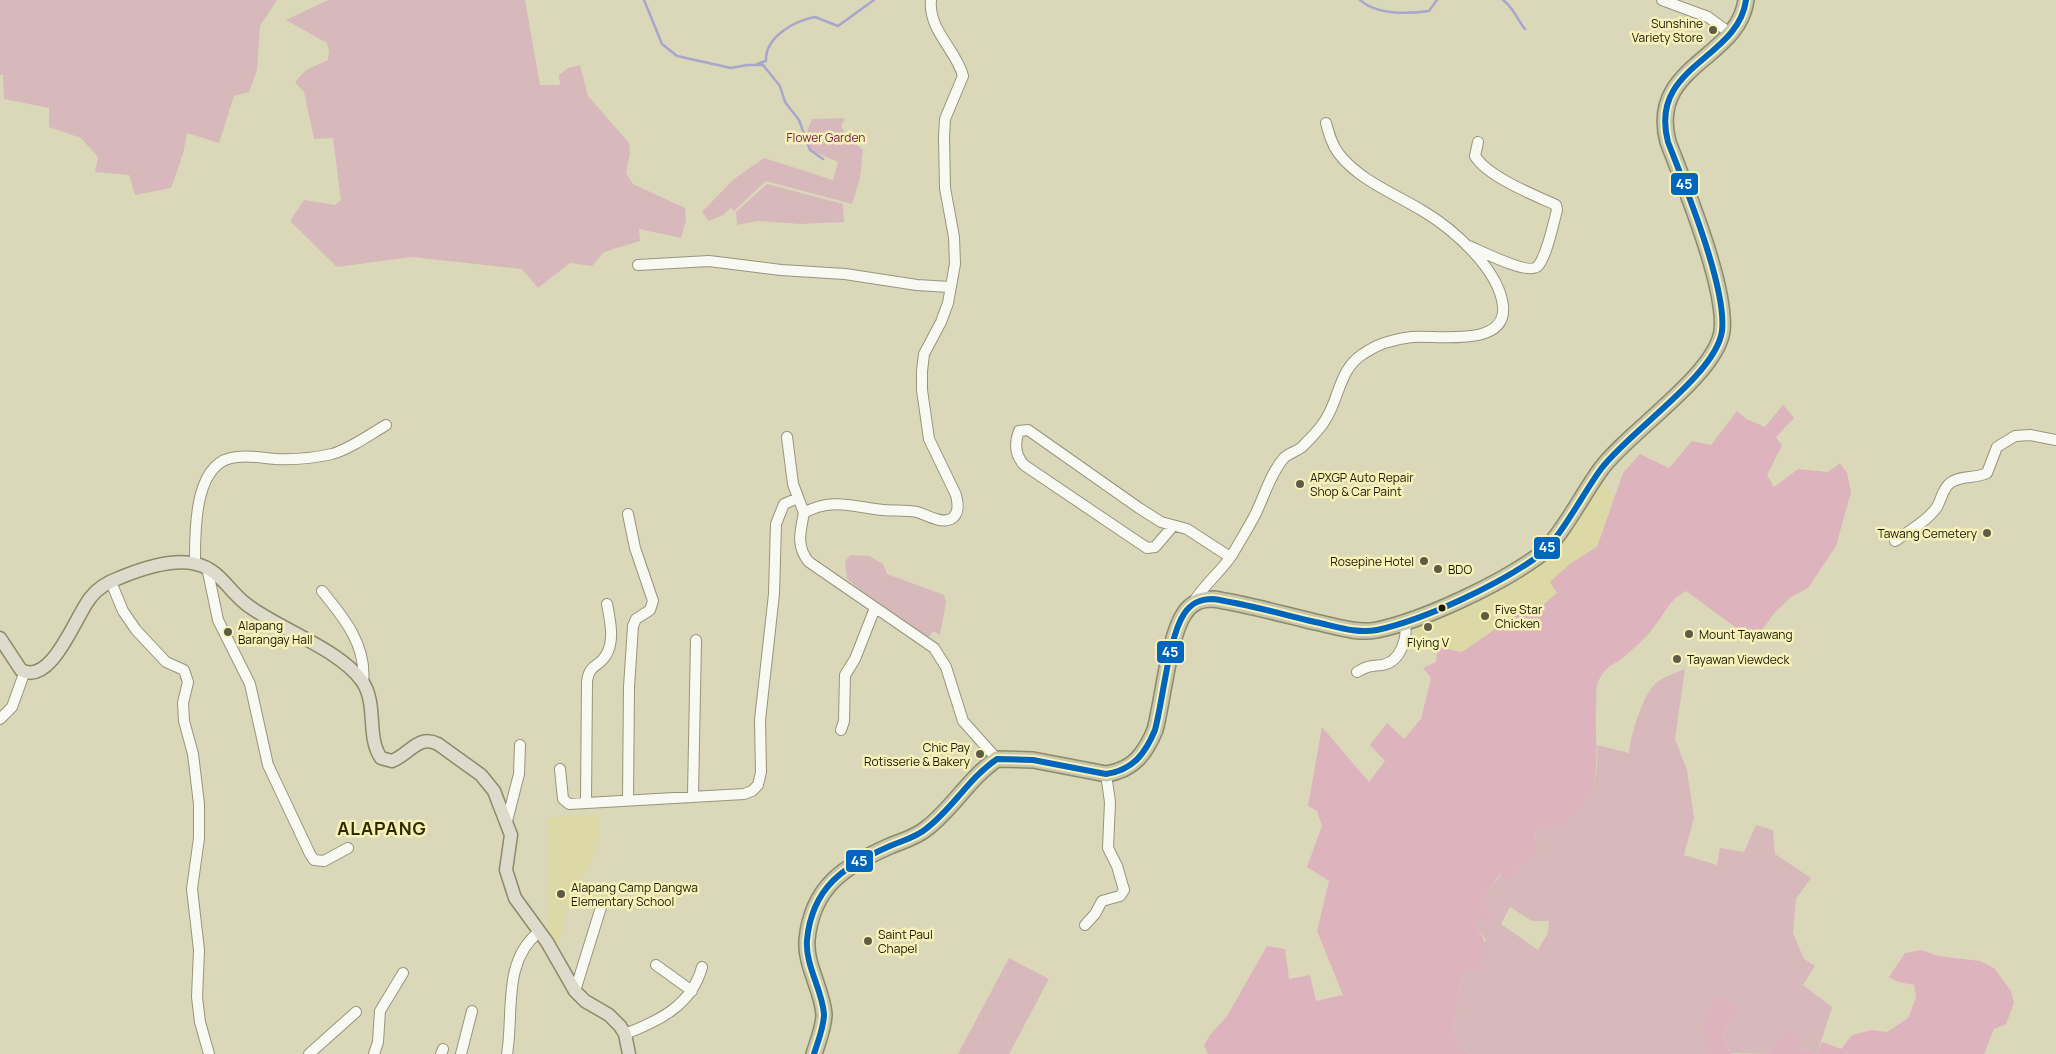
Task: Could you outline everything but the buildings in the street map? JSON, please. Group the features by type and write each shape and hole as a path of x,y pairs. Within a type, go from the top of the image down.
{"highway":[{"path":"814,1054 824,1012 811,967 807,941 818,898 842,872 864,859 921,833 929,827 972,778 997,759 1008,757 1033,760 1106,774 1127,767 1142,755 1149,745 1161,708 1179,623 1192,605 1201,599 1230,601 1351,631 1376,630 1441,609 1538,556 1549,546 1603,467 1691,380 1717,347 1722,333 1722,319 1714,275 1668,142 1664,128 1665,115 1671,92 1730,32 1741,16 1746,0"}],"main road":[{"path":"0,638 24,672 36,672 48,665 91,597 110,582 151,568 201,566 214,571 251,608 330,654 363,683 369,697 376,747 381,758 392,761 421,741 433,742 488,782 506,821 512,842 506,870 509,886 575,991 585,1001 609,1014 625,1034 629,1054"}],"street":[{"path":"804,513 814,508 842,503 881,510 913,512 942,520 950,519 956,514 959,504 929,439 922,390 924,354 941,322 948,303 956,251 945,188 945,119 963,76 958,64 945,45 930,11 931,0"},
{"path":"1662,0 1688,8 1708,17 1730,32"},
{"path":"1192,605 1199,591 1230,557 1256,512 1273,472 1285,457 1301,448 1324,422 1344,374 1361,355 1391,341 1412,337 1486,334 1494,329 1503,312 1502,300 1496,283 1484,264 1465,244 1435,218 1361,175 1339,154 1326,123"},
{"path":"1465,244 1528,270 1537,267 1542,259 1558,208 1556,205 1512,184 1483,165 1475,156 1478,142"},
{"path":"1481,251 1484,264"},
{"path":"638,265 709,261 781,270 846,274 930,287 950,287"},
{"path":"348,848 321,862 314,860 268,765 250,684 218,620 201,566 197,519 203,486 211,472 224,461 239,456 292,459 334,454 386,426"},
{"path":"1173,526 1155,548 1147,548 1024,465 1015,447 1019,431 1024,429 1035,434 1161,522 1187,529 1230,557"},
{"path":"1895,541 1916,526 1936,507 1942,492 1949,484 1956,480 1987,473 1997,447 2001,444 2022,435 2056,440"},
{"path":"787,437 790,469 804,513 799,543 803,555 809,562 934,648 946,668 962,721 997,759"},
{"path":"560,768 564,802 568,804 744,794 752,791 758,785 762,703 774,594 776,524 784,504 798,498"},
{"path":"628,514 633,540 652,601 650,610 636,619 633,626 629,686 628,800"},
{"path":"110,582 123,611 136,630 166,662 184,670 188,676 183,703 184,721 193,754 199,804 199,838 192,889 198,939 198,997 200,1022 209,1054"},
{"path":"322,592 357,641 364,660 363,683"},
{"path":"586,803 587,682 589,670 603,659 608,650 610,625 607,604"},
{"path":"840,730 844,721 845,675 855,659 875,608"},
{"path":"1357,672 1368,666 1382,665 1397,655 1404,646 1406,636 1404,621"},
{"path":"693,796 696,640"},
{"path":"0,719 12,707 24,672"},
{"path":"506,821 521,766 520,745"},
{"path":"1085,925 1095,914 1102,901 1120,896 1124,890 1117,866 1108,848 1110,802 1106,774"},
{"path":"575,991 602,904"},
{"path":"507,1054 511,1027 512,982 517,961 525,945 539,932"},
{"path":"656,965 692,990"},
{"path":"625,1034 661,1020 681,1003 692,990 702,967"},
{"path":"374,1054 378,1042 380,1011 403,973"},
{"path":"461,1054 472,1011"},
{"path":"309,1054 356,1012"}],"shaded area":[{"path":"1783,405 1794,418 1776,437 1782,446 1767,475 1774,487 1798,469 1828,472 1840,463 1847,473 1851,492 1836,546 1808,588 1791,597 1775,612 1762,630 1746,635 1686,591 1671,603 1644,639 1624,657 1604,671 1597,688 1595,773 1586,801 1576,813 1561,824 1535,829 1537,853 1528,859 1509,880 1500,874 1485,896 1483,906 1495,910 1486,921 1476,919 1476,926 1485,943 1485,959 1480,972 1472,968 1462,975 1453,1030 1461,1048 1472,1054 1208,1054 1204,1046 1209,1036 1227,1016 1267,946 1285,949 1289,979 1310,975 1316,1001 1343,995 1317,931 1329,881 1307,867 1322,826 1317,811 1308,806 1322,727 1369,782 1385,761 1370,745 1387,723 1404,739 1421,719 1431,678 1423,668 1436,662 1438,647 1462,652 1523,610 1544,604 1557,593 1550,582 1571,563 1597,547 1623,473 1640,454 1669,468 1692,441 1711,445 1737,411 1746,419 1765,427"},
{"path":"1598,480 1614,494 1597,547 1571,563 1551,582 1557,593 1544,604 1523,610 1462,652 1438,647 1438,630 1417,639 1410,624 1516,578"},
{"name":"Alapang Camp Dangwa Elementary School","path":"599,814 600,836 597,850 567,910 557,952 550,947 547,878 548,818"},
{"path":"1922,950 1938,956 1980,961 1994,968 2011,991 2014,1003 2006,1024 1994,1029 1984,1054 1817,1054 1822,1042 1841,1049 1852,1035 1872,1030 1887,1032 1908,1018 1916,998 1914,985 1898,982 1889,977 1905,953"},
{"path":"1716,996 1740,1007 1729,1022 1723,1036 1730,1053 1733,1054 1708,1054 1706,1051 1704,1025"},
{"path":"1784,1030 1796,1036 1800,1049 1817,1054 1769,1054"}],"green space":[{"path":"0,0 277,0 260,26 257,70 249,92 234,96 219,143 187,133 183,154 171,188 135,195 129,175 95,172 98,157 81,138 49,127 49,108 4,99 3,75 0,75"},
{"path":"328,0 525,0 540,85 560,85 559,75 568,68 580,65 588,96 629,143 630,153 626,173 633,184 685,208 686,220 681,238 639,229 640,241 604,252 592,266 570,263 538,288 522,269 412,257 337,267 290,221 304,200 335,205 341,200 333,138 314,139 304,92 295,82 306,70 328,60 327,43 286,20"},
{"name":"Flower Garden","path":"845,118 841,126 847,136 863,150 860,178 852,204 766,181 734,211 731,208 723,215 709,221 702,212 734,179 764,158 833,180 838,162 810,150 805,137 812,119"},
{"path":"767,184 843,204 844,222 800,224 757,221 737,225 736,212"},
{"path":"851,555 869,556 883,564 887,574 944,595 946,602 940,635 933,631 928,638 895,618 847,579 845,561"},
{"path":"1685,669 1675,739 1687,770 1694,818 1684,855 1717,865 1720,848 1744,852 1756,825 1773,830 1775,854 1811,878 1796,899 1793,933 1804,959 1815,966 1803,985 1832,1007 1817,1054 1800,1049 1784,1030 1769,1054 1730,1053 1723,1036 1729,1022 1740,1007 1706,1051 1708,1054 1472,1054 1461,1048 1453,1030 1462,975 1472,968 1486,940 1476,926 1476,918 1495,910 1483,906 1485,896 1501,874 1517,873 1525,858 1537,853 1535,828 1552,824 1565,818 1577,810 1585,801 1595,777 1597,745 1629,753 1638,716 1646,696 1656,683","holes":["1510,907 1532,921 1549,921 1548,933 1538,950 1501,924"]},
{"path":"1009,958 1049,979 1009,1054 958,1054"}],"waterway":[{"path":"644,0 662,44 677,56 731,68 763,65 780,86 785,102 799,120 810,150 823,159"},
{"path":"757,64 766,61 770,45 790,26 815,17 838,26 874,0"},
{"path":"1360,0 1367,5 1384,11 1402,13 1429,11 1437,0"},
{"path":"1503,0 1525,29"}],"transit line":[{"name":"45","path":"814,1054 822,1029 824,1014 811,968 807,940 810,922 823,892 833,881 858,862 923,831 945,811 978,775 997,759 1033,760 1106,774 1131,765 1147,746 1155,730 1174,637 1184,614 1193,604 1213,599 1251,606 1346,629 1361,631 1377,630 1438,610 1482,590 1521,568 1546,549 1563,528 1601,469 1630,438 1688,384 1704,366 1716,348 1722,331 1722,312 1718,290 1703,237 1668,142 1665,116 1671,96 1682,79 1728,37 1740,20 1746,0"}],"place":[{"name":"Sunshine Variety Store","path":"1713,30"},
{"name":"APXGP Auto Repair Shop & Car Paint","path":"1300,484"},
{"name":"Tawang Cemetery","path":"1987,533"},
{"name":"Rosepine Hotel","path":"1424,561"},
{"name":"BDO","path":"1438,569"},
{"name":"Five Star Chicken","path":"1485,616"},
{"name":"Flying V","path":"1428,627"},
{"name":"Alapang Barangay Hall","path":"228,632"},
{"name":"Mount Tayawang","path":"1689,634"},
{"name":"Tayawan Viewdeck","path":"1677,659"},
{"name":"Chic Pay Rotisserie & Bakery","path":"980,754"},
{"name":"Alapang Camp Dangwa Elementary School","path":"561,894"},
{"name":"Saint Paul Chapel","path":"868,941"}],"district":[{"name":"ALAPANG","path":"382,828"}]}
